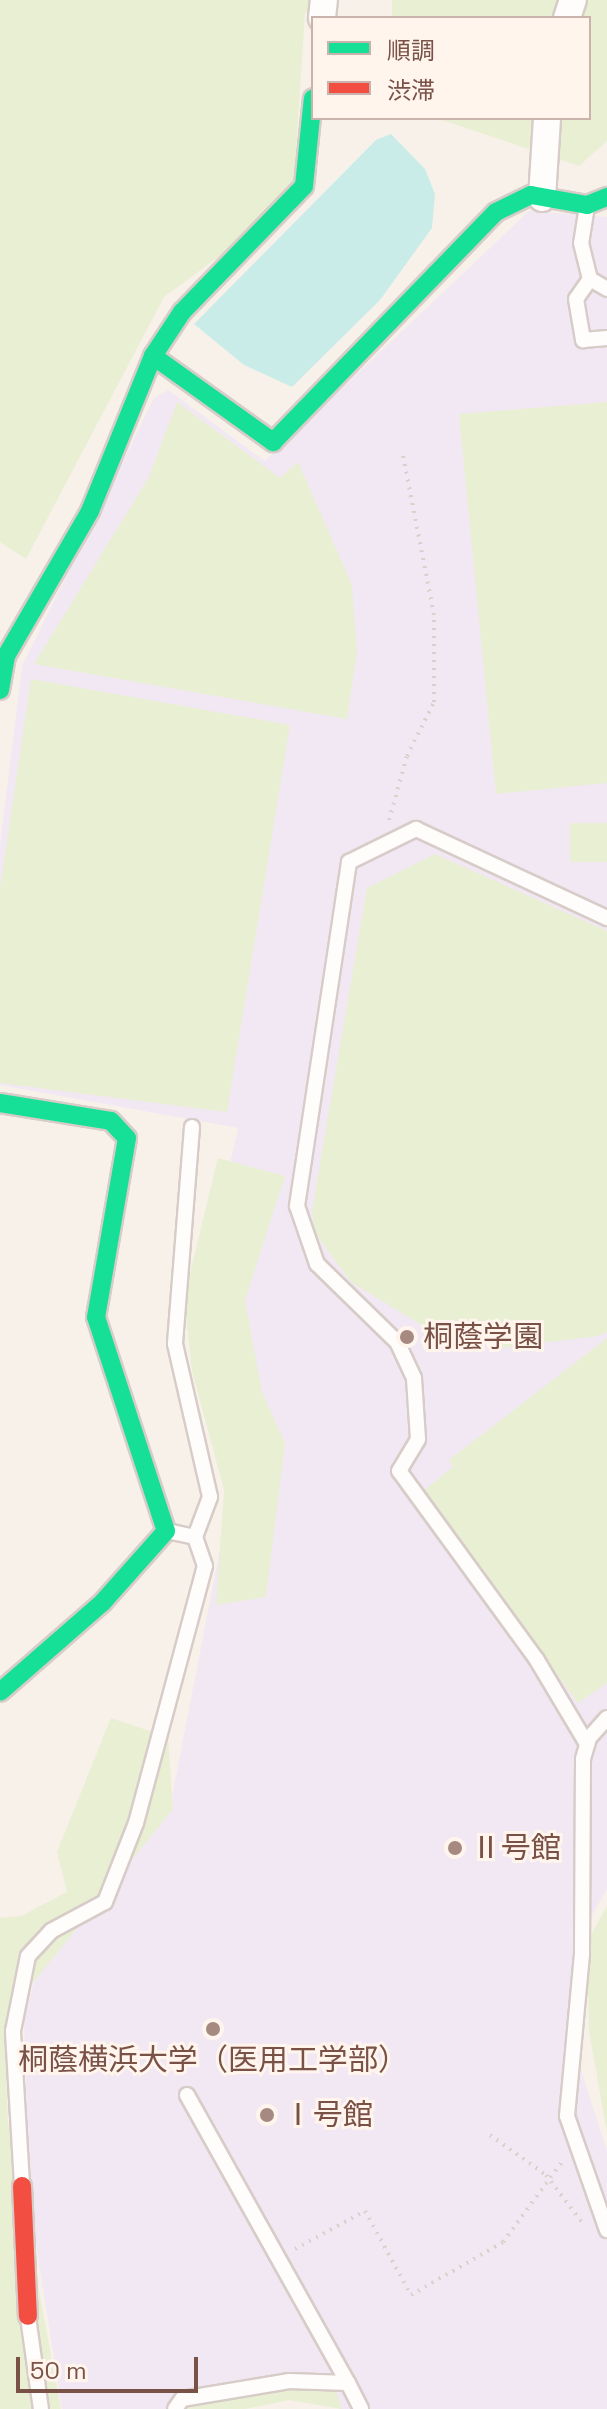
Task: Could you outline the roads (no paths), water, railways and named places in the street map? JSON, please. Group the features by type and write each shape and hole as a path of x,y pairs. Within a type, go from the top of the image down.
{"street":[{"path":"0,690 6,656 90,511 153,356 182,312 304,186 311,118"},
{"path":"542,198 547,120"},
{"path":"153,356 273,442 496,212 531,195 587,205 607,197"},
{"path":"0,1103 111,1121 127,1138 96,1317 166,1531 102,1603 0,1692"},
{"path":"22,2186 28,2316"}],"lane":[{"path":"587,205 581,243 590,279 607,289"},
{"path":"590,279 576,299 583,340 607,338"},
{"path":"587,1744 537,1660 399,1471 418,1439 414,1378 397,1342 317,1264 300,1230 297,1206 349,862 416,829 607,918"},
{"path":"22,2186 13,2031 28,1956 51,1931 105,1902 136,1823 205,1566 195,1537 210,1497 175,1344 192,1127"},
{"path":"166,1531 195,1537"},
{"path":"604,2224 567,2116 582,1954 579,1837 587,1744 607,1718"},
{"path":"187,2095 361,2409"},
{"path":"28,2316 41,2409"},
{"path":"175,2409 182,2399 289,2381 348,2383"}],"water":[{"path":"391,134 425,169 435,194 432,228 380,300 292,387 244,365 194,324 376,140"}],"place":[{"name":"桐蔭学園","path":"407,1337"},
{"name":"Ⅱ号館","path":"455,1848"},
{"name":"桐蔭横浜大学（医用工学部）","path":"213,2029"},
{"name":"Ⅰ号館","path":"267,2115"}]}
